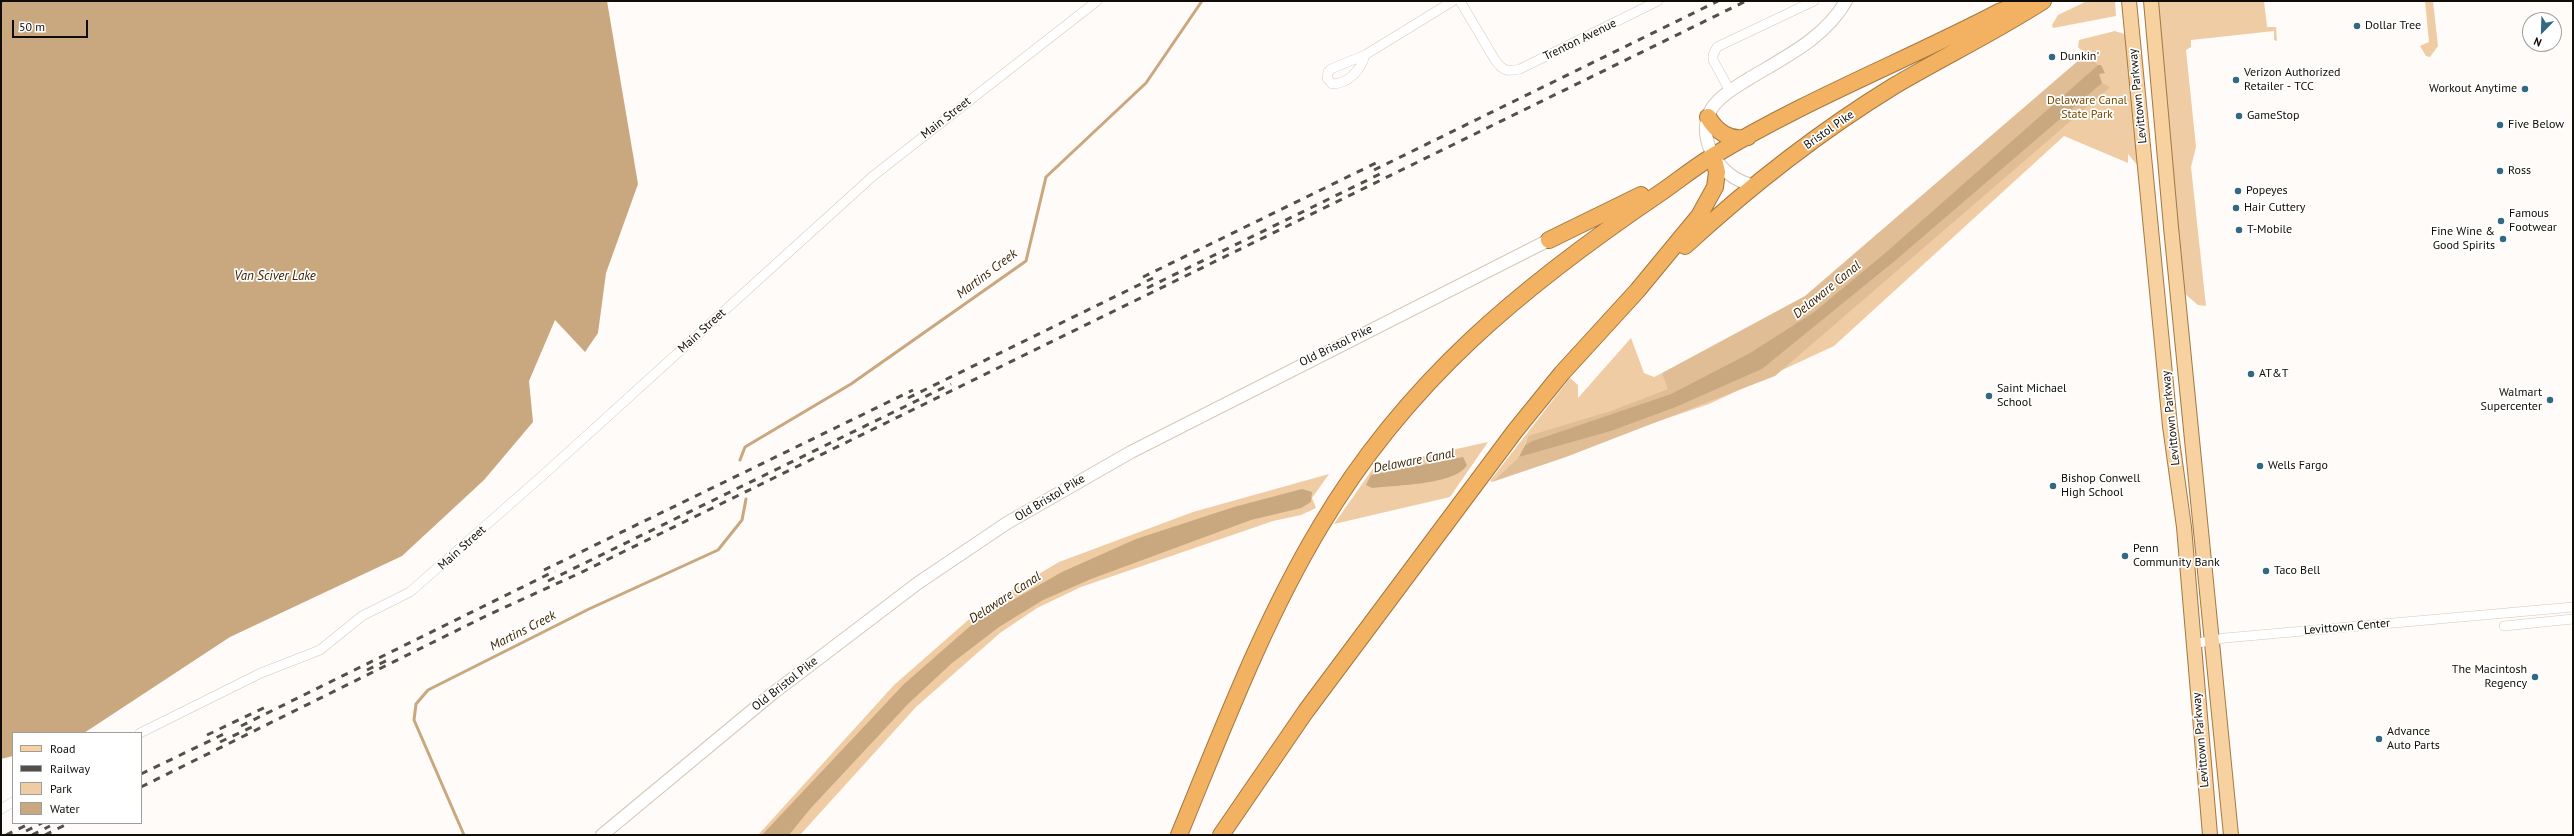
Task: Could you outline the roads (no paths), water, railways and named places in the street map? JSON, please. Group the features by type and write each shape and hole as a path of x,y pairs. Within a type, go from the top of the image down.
{"highway":[{"path":"1179,835 1249,667 1286,589 1333,506 1383,436 1445,364 1499,313 1576,251 1714,156 1751,136 2000,12 2029,1"},
{"name":"Bristol Pike","path":"1637,291 1702,230 1755,186 1828,131 1893,87 1953,52 2006,25 2043,1"},
{"path":"1708,117 1713,126 1725,135 1742,139 1751,136"},
{"path":"1221,835 1306,711 1515,431 1562,373 1637,291 1708,202 1716,180 1714,156"},
{"path":"1548,240 1691,171"}],"main road":[{"name":"Levittown Parkway","path":"2129,1 2170,426 2184,527 2210,835"},
{"name":"Levittown Parkway","path":"2151,1 2170,228 2231,835"},
{"path":"1755,186 1731,176 1714,156 1706,132 1708,117 1716,103 1730,91 1807,43 1825,28 1845,2"},
{"name":"Old Bristol Pike","path":"602,835 766,698 880,612 984,538 1101,468 1321,354 1548,240"}],"street":[{"name":"Main Street","path":"142,732 261,673 320,650 362,616 410,592 439,569 873,176 1097,1"},
{"path":"1365,55 1453,1"},
{"name":"Trenton Avenue","path":"1460,1 1500,68 1509,71 1520,69 1658,1"},
{"path":"1730,91 1713,60 1713,55 1717,47 1814,1"},
{"name":"Levittown Center","path":"2193,644 2212,642 2225,638 2573,607"},
{"path":"2504,626 2573,619"},
{"path":"1,809 12,803"}],"water":[{"name":"Van Sciver Lake","path":"1,1 607,1 638,184 606,273 598,333 585,352 555,320 529,381 533,422 484,480 402,556 230,637 86,732 12,732 12,756 1,759"},
{"path":"2098,65 2101,65 2105,73 2099,74 2102,83 1896,260 1762,369 1676,407 1611,431 1519,457 1525,445 1533,441 1671,394 1750,353 1814,312 1884,254"},
{"path":"1463,457 1467,465 1461,472 1451,477 1409,485 1372,488 1366,485 1371,475"},
{"path":"1302,489 1312,492 1311,502 1301,508 1251,520 1091,579 1043,600 999,627 952,663 908,704 810,809 789,835 762,835 904,684 976,621 1062,572 1136,539 1234,507"}],"waterway":[{"name":"Martins Creek","path":"740,460 745,447 851,384 1026,261 1046,177 1146,83 1202,1"},
{"name":"Martins Creek","path":"464,835 414,720 416,704 428,690 589,609 718,550 742,520 746,499"}],"railway":[{"path":"1374,170 1718,1"},
{"path":"142,787 488,615 580,573 1746,1"},
{"path":"1143,277 1380,161"},
{"path":"1147,288 1384,172"},
{"path":"908,398 1153,278"},
{"path":"548,581 951,384"},
{"path":"544,570 913,390"},
{"path":"241,726 555,571"},
{"path":"367,670 392,658"},
{"path":"207,735 270,705"},
{"path":"220,742 256,725"},
{"path":"142,774 226,733"},
{"path":"6,835 29,824"},
{"path":"26,831 40,824"},
{"path":"45,835 67,824"},
{"path":"32,835 50,826"}],"place":[{"name":"Dollar Tree","path":"2357,26"},
{"name":"Dunkin'","path":"2052,57"},
{"name":"Verizon Authorized Retailer - TCC","path":"2236,80"},
{"name":"Workout Anytime","path":"2525,89"},
{"name":"GameStop","path":"2239,116"},
{"name":"Five Below","path":"2500,125"},
{"name":"Ross","path":"2500,171"},
{"name":"Popeyes","path":"2238,191"},
{"name":"Hair Cuttery","path":"2236,208"},
{"name":"Famous Footwear","path":"2501,221"},
{"name":"T-Mobile","path":"2239,230"},
{"name":"Fine Wine & Good Spirits","path":"2503,239"},
{"name":"AT&T","path":"2251,374"},
{"name":"Saint Michael School","path":"1989,396"},
{"name":"Walmart Supercenter","path":"2550,400"},
{"name":"Wells Fargo","path":"2260,466"},
{"name":"Bishop Conwell High School","path":"2053,486"},
{"name":"Penn Community Bank","path":"2125,556"},
{"name":"Taco Bell","path":"2266,571"},
{"name":"The Macintosh Regency","path":"2535,677"},
{"name":"Advance Auto Parts","path":"2379,739"}],"park label":[{"name":"Delaware Canal State Park","path":"2087,108"}],"water label":[{"name":"Delaware Canal","path":"1827,290"},
{"name":"Delaware Canal","path":"1414,461"},
{"name":"Delaware Canal","path":"1005,598"}]}
